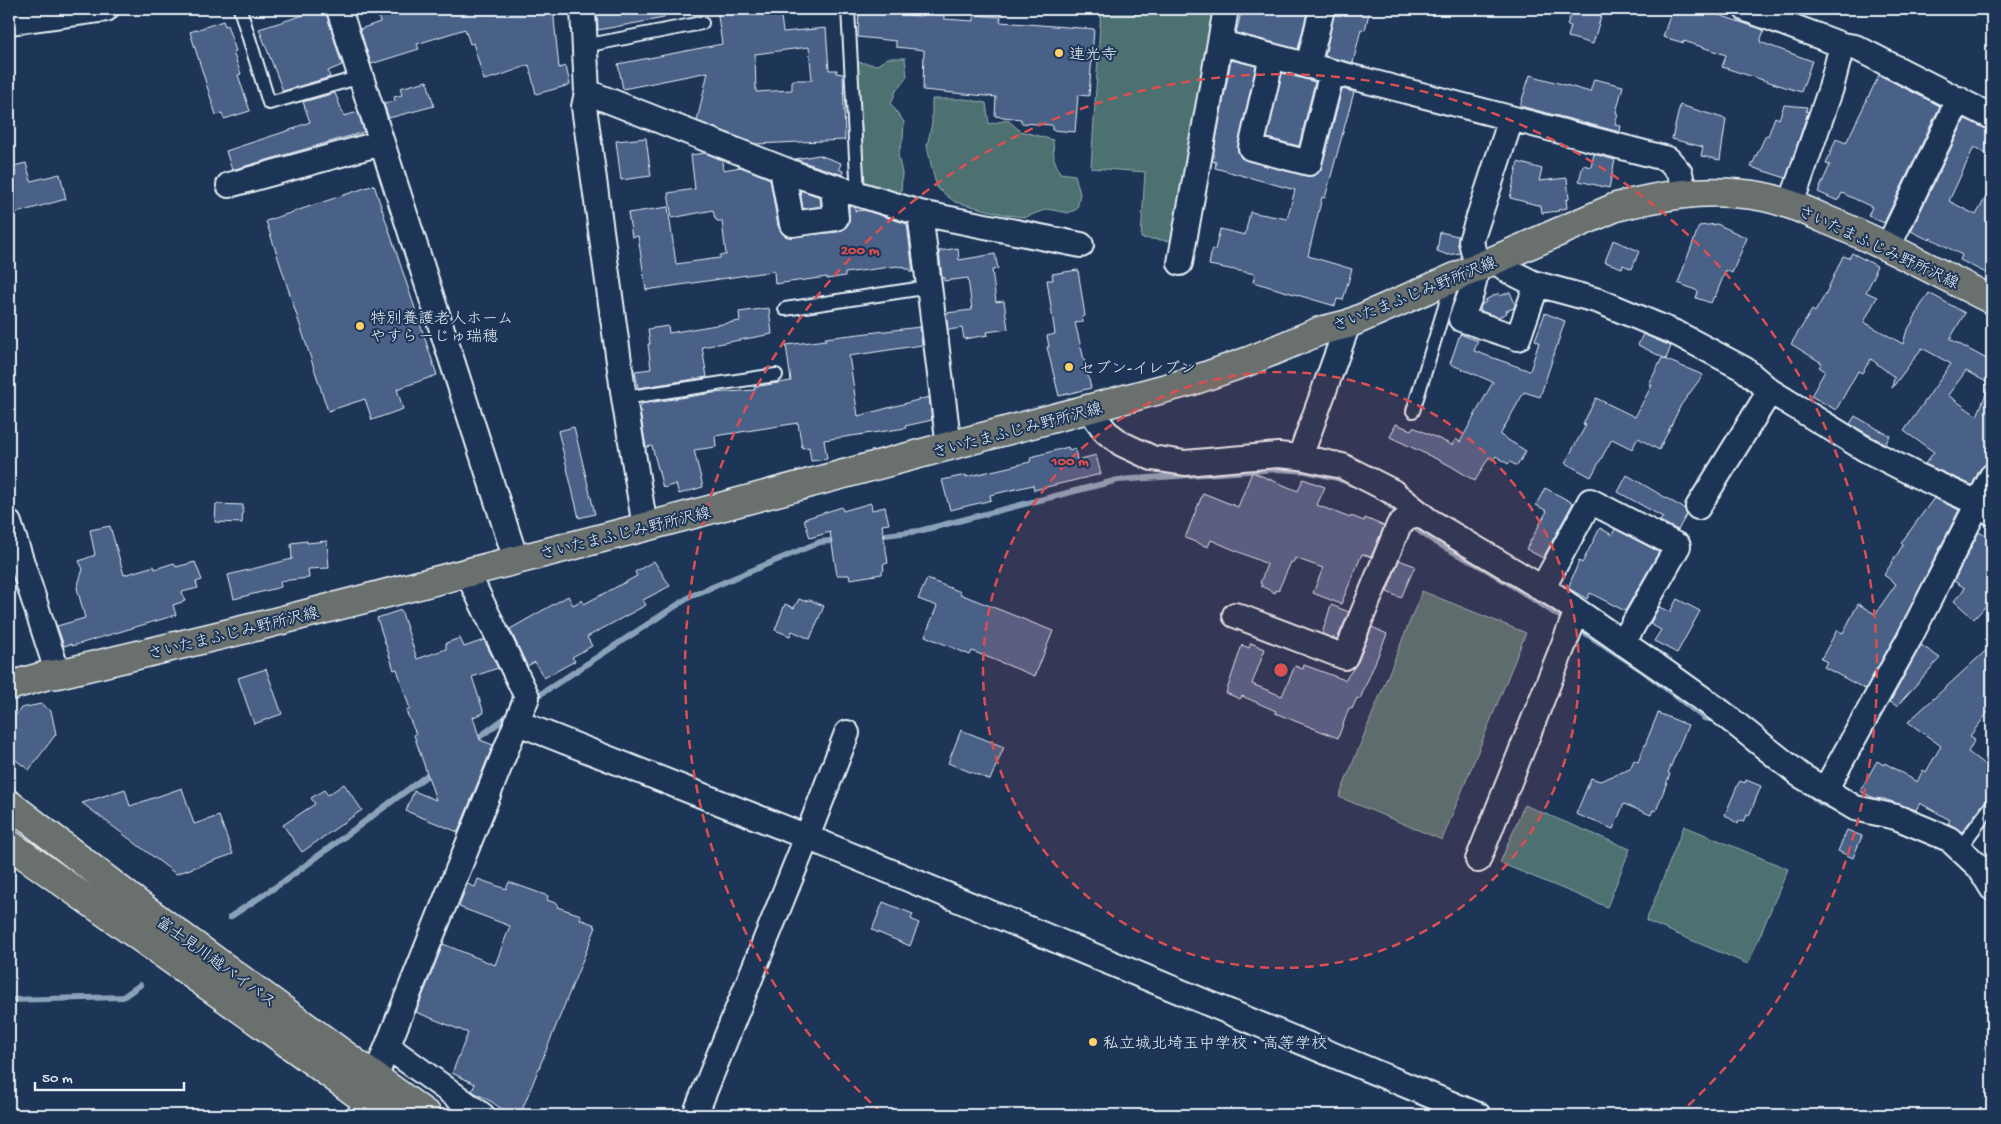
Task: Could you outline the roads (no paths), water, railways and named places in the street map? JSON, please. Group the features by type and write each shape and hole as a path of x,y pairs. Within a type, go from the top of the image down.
{"main road":[{"name":"さいたまふじみ野所沢線","path":"9,686 48,675 263,625 645,527 1090,410 1189,382 1249,361 1320,331 1348,324 1616,207 1654,197 1700,192 1745,194 1791,204 1888,247 1992,300"},
{"name":"富士見川越バイパス","path":"9,804 142,907 372,1102"},
{"name":"富士見川越バイパス","path":"9,844 372,1102 427,1115"}],"street":[{"path":"9,22 106,9"},
{"path":"339,9 516,560"},
{"path":"583,9 587,92 584,107 624,398 645,527"},
{"path":"1180,263 1226,9"},
{"path":"1308,66 1322,9"},
{"path":"1746,9 1842,45 1855,47 1992,117"},
{"path":"1221,43 1668,159 1680,173 1684,193"},
{"path":"1791,204 1831,88 1842,45"},
{"path":"1272,56 1251,148 1309,163 1332,72"},
{"path":"587,92 782,169 858,195 920,213 1082,245"},
{"path":"1888,247 1959,99"},
{"path":"1511,119 1471,241 1475,268 1472,290 1461,319 1518,338 1538,284"},
{"path":"229,185 381,143"},
{"path":"782,169 792,224 836,218 833,187"},
{"path":"920,213 949,447"},
{"path":"1475,268 1509,271 1538,284 1600,301 1678,334 1744,369 1770,391 1866,449 1986,508"},
{"path":"1300,457 1348,324"},
{"path":"1698,507 1770,391"},
{"path":"1090,410 1106,432 1122,444 1152,458 1185,463 1278,455 1300,457 1342,466 1394,492 1428,520 1577,611 1623,643 1721,712 1800,775 1855,808 1896,817 1950,839 1980,868 1991,883"},
{"path":"1825,790 1909,639 1986,508 1992,476"},
{"path":"1542,589 1590,501 1678,546 1623,643"},
{"path":"1235,615 1345,657 1399,524 1416,510"},
{"path":"9,523 58,674"},
{"path":"372,1102 388,1047 527,697 467,572"},
{"path":"1478,860 1577,611"},
{"path":"516,722 807,837 1478,1115"},
{"path":"695,1115 847,733"},
{"path":"388,1047 482,1115"}],"lane":[{"path":"240,9 269,103 361,77"},
{"path":"848,9 858,195"},
{"path":"584,46 702,23"},
{"path":"1413,411 1475,268"},
{"path":"785,308 930,287"},
{"path":"624,398 776,375"},
{"path":"1959,848 1992,805"}],"waterway":[{"path":"876,536 919,531 1118,480 1279,469 1306,471 1337,478 1352,484"},
{"path":"1381,497 1401,516"},
{"path":"1409,523 1436,542 1484,568 1567,621"},
{"path":"533,699 691,596 820,542 839,540"},
{"path":"1576,627 1642,670 1704,718 1716,720"},
{"path":"474,741 512,713"},
{"path":"230,917 283,882 433,771"},
{"path":"1806,791 1821,803 1834,808"},
{"path":"9,1000 123,997 140,985"}],"place":[{"name":"連光寺","path":"1059,53"},
{"name":"特別養護老人ホーム やすらーじゅ瑞穂","path":"360,326"},
{"name":"セブン-イレブン","path":"1069,367"},
{"name":"私立城北埼玉中学校・高等学校","path":"1093,1042"}]}
